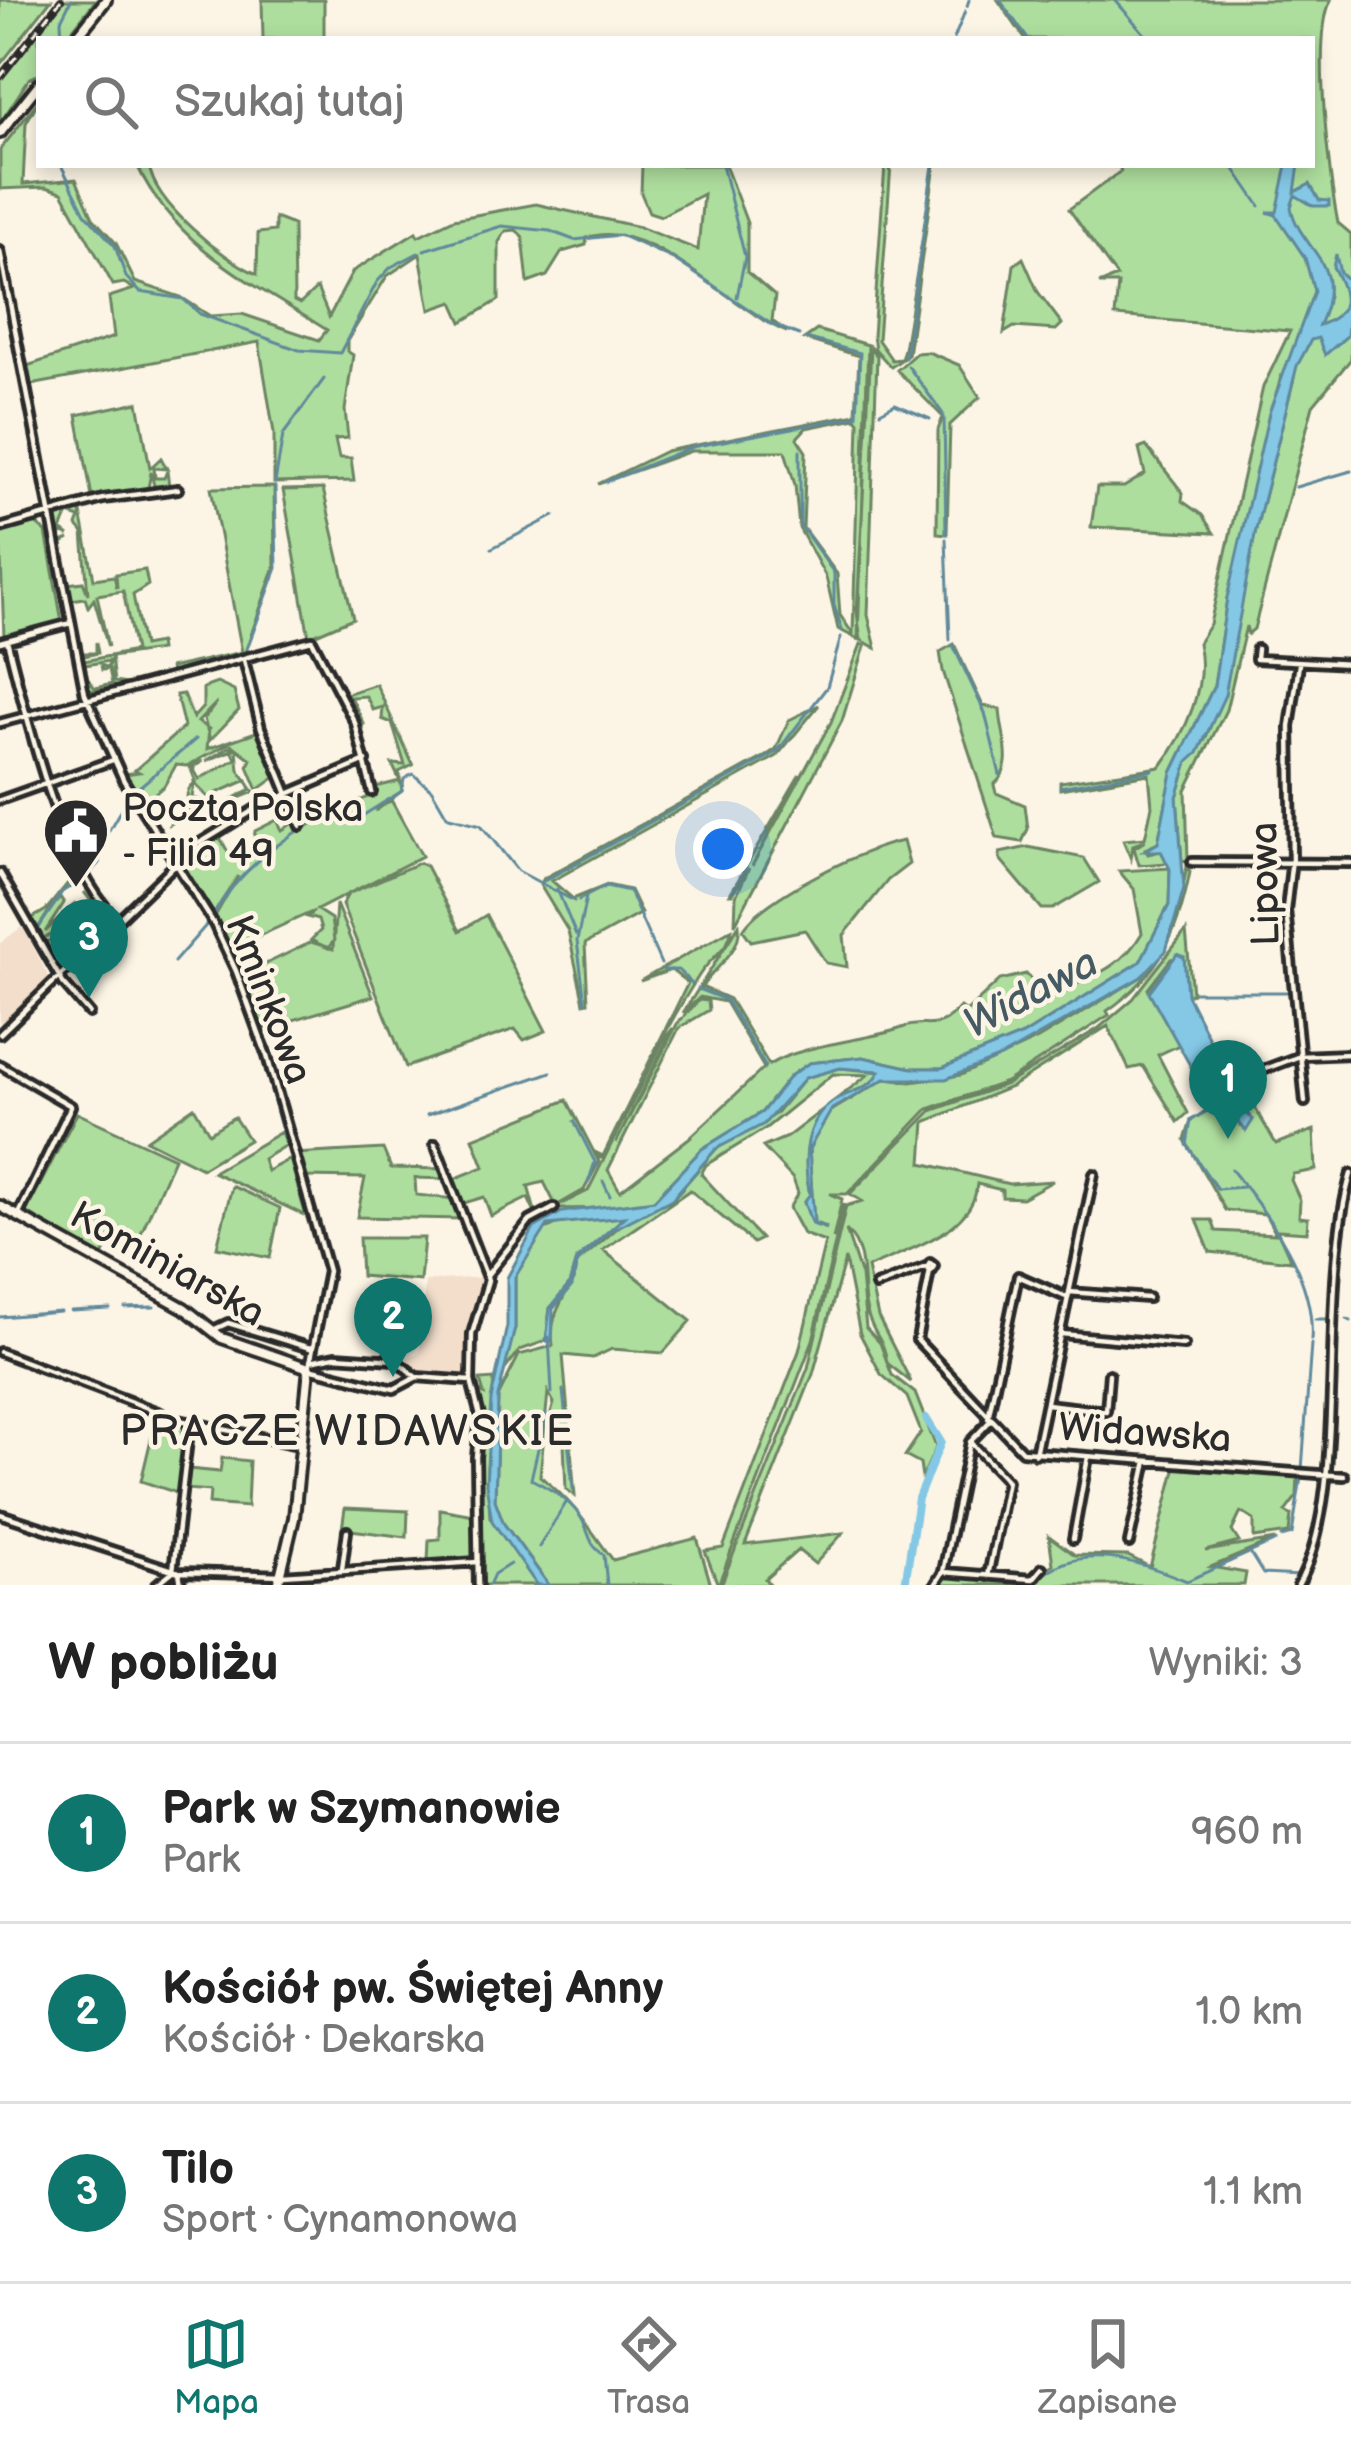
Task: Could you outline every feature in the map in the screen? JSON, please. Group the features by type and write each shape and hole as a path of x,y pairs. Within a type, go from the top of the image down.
{"street":[{"path":"77,36 106,0"},
{"path":"0,133 36,88"},
{"name":"Kminkowa","path":"0,251 86,698 114,760 214,924 241,982 328,1271 309,1364"},
{"path":"0,528 105,498 178,489"},
{"path":"70,623 3,641 85,882 116,919"},
{"path":"0,723 311,640 351,712 372,792"},
{"path":"1257,649 1256,658 1351,664"},
{"path":"244,660 261,728 302,826"},
{"name":"Lipowa","path":"1299,664 1291,727 1291,862 1286,910 1305,1102"},
{"path":"0,800 114,760"},
{"path":"0,1034 174,862 219,829 366,761"},
{"path":"1192,862 1351,863"},
{"path":"0,873 58,976 89,1013"},
{"path":"1263,1070 1300,1056 1351,1054"},
{"path":"0,1065 71,1106 18,1216"},
{"path":"435,1144 487,1275 488,1292 472,1330 471,1381 481,1416 478,1585"},
{"path":"1035,1454 1094,1174"},
{"path":"1342,1387 1345,1279 1338,1226 1351,1174"},
{"name":"Kominiarska","path":"0,1206 184,1308 211,1332 309,1364"},
{"path":"487,1275 530,1221 554,1208"},
{"name":"Widawska","path":"876,1286 928,1269 916,1338 1015,1448 1035,1454 1344,1476"},
{"path":"935,1585 943,1572 970,1442 989,1420 1018,1276 1069,1295 1148,1298"},
{"path":"211,1332 228,1323 309,1347"},
{"path":"1061,1334 1184,1345"},
{"path":"0,1352 190,1422 298,1445"},
{"path":"309,1364 335,1356 395,1360 416,1380"},
{"path":"309,1364 391,1389 416,1380 471,1381"},
{"path":"279,1580 294,1518 309,1364"},
{"path":"1046,1404 1106,1411 1109,1374"},
{"path":"182,1585 176,1571 190,1422"},
{"path":"970,1442 1007,1483 988,1576"},
{"path":"1073,1539 1088,1457"},
{"path":"1129,1543 1147,1462"},
{"path":"1342,1488 1344,1465"},
{"path":"0,1514 176,1571 279,1580 342,1569 478,1562"},
{"path":"342,1569 346,1531"},
{"path":"943,1572 1034,1579 1042,1568"},
{"path":"1298,1585 1315,1568"},
{"path":"156,1585 176,1571"}],"shaded area":[{"path":"23,926 49,978 0,1028 0,943"},
{"path":"483,1277 486,1285 470,1329 469,1377 417,1374 407,1358 420,1352 425,1281"}],"green space":[{"path":"0,0 51,0 0,65"},
{"path":"64,0 96,0 67,36 36,36 36,76 0,123 0,80"},
{"path":"262,0 324,0 324,36 263,36"},
{"path":"998,0 1331,0 1323,44 1324,109 1338,223 1351,234 1351,359 1313,405 1254,629 1248,634 1246,626 1226,710 1186,790 1188,860 1182,861 1177,797 1188,761 1205,740 1223,693 1256,529 1294,378 1281,376 1227,598 1214,686 1172,773 1158,843 1145,849 1148,854 1161,851 1168,863 1139,865 1134,848 1145,841 1133,845 1131,859 1123,840 1145,838 1152,806 1149,774 1060,789 1060,782 1160,767 1178,739 1197,692 1198,643 1210,624 1263,387 1290,331 1115,316 1118,284 1099,284 1117,277 1069,209 1120,168 1315,168 1315,36 1023,36"},
{"path":"36,104 26,123 23,184 76,179 93,218 116,243 135,282 181,297 210,316 242,314 319,340 327,330 195,242 153,194 139,168 150,168 163,197 192,229 257,274 258,233 275,231 275,218 293,225 294,301 300,304 317,288 329,317 353,271 416,232 418,236 454,219 536,204 639,227 698,250 703,194 661,216 649,212 641,193 642,168 726,168 747,223 747,272 775,296 772,321 787,332 636,240 611,235 587,238 586,245 562,252 547,276 528,283 523,237 516,230 506,231 499,242 499,300 462,322 453,302 430,310 420,254 387,276 347,341 347,351 353,355 345,410 348,438 335,439 339,458 351,458 354,481 274,483 274,433 259,342 31,385 27,366 114,337 109,297 134,289 124,283 113,285 62,192 46,187 0,189 0,150"},
{"path":"885,168 891,168 878,340 892,360 901,359 904,349 935,168 908,355 891,367 875,349"},
{"path":"1023,258 1038,292 1062,324 1056,330 1014,327 1004,333 1014,265"},
{"path":"817,330 868,345 858,639 838,629 826,577 799,528 795,485 785,451 691,451 598,484 666,451 856,414 859,356 804,339","holes":["856,418 853,634 840,615 837,574 803,528 806,452 797,438 806,428"]},
{"path":"871,348 877,356 868,615 876,648 861,640 857,613"},
{"path":"928,352 959,365 980,397 950,425 947,534 937,533 938,430 943,417 897,370 916,353"},
{"path":"138,402 150,468 161,458 167,469 154,468 155,478 164,478 167,471 169,486 154,486 151,472 148,488 92,497 77,415"},
{"path":"1146,446 1183,493 1182,501 1202,515 1214,533 1091,527 1097,487 1124,487 1145,474 1139,449"},
{"path":"274,487 275,566 244,655 171,673 170,668 242,652 211,488"},
{"path":"323,489 353,618 309,637 283,490"},
{"path":"80,508 94,579 114,576 117,588 116,574 145,570 148,585 133,595 143,646 159,643 160,650 111,657 114,682 127,684 86,691 82,672 95,688 112,684 109,669 102,670 101,665 108,668 109,661 85,665 84,661 135,651 123,591 97,595 108,647 94,599 88,607 85,598 71,600 81,653 96,653 96,642 98,653 80,657 57,544 69,539 60,544 67,584 83,582 88,594 83,533 77,526 80,518 68,514 61,530 69,536 63,533 56,538 52,519"},
{"path":"33,521 46,532 62,622 4,637 0,531"},
{"path":"861,644 865,646 842,721 735,924 736,896 749,868 730,894 800,774 752,866 831,722"},
{"path":"954,644 983,706 1000,709 1006,759 994,785 996,793 1025,805 1028,829 1022,842 997,838 943,671 940,652"},
{"path":"217,683 234,691 239,710 210,740 208,735 207,749 259,731 282,785 276,777 258,790 248,766 251,759 230,743 187,766 176,765 164,786 143,803 125,774 139,772 135,770 184,727 176,695 183,694 193,718 203,707 203,688"},
{"path":"376,684 413,765 399,772 402,791 375,811 391,800 422,856 317,910 331,919 334,941 328,948 311,940 321,930 318,920 307,917 314,911 230,949 214,918 238,876 212,916 179,868 181,861 218,834 228,852 253,847 255,831 277,820 282,830 296,821 301,831 320,818 343,823 326,816 375,794 376,787 400,781 392,764 405,765 392,723 382,719 383,707 373,710 366,696 351,697 364,724 360,728 346,694"},
{"path":"819,705 777,756 552,881 573,899 607,885 630,890 641,913 585,944 588,1002 584,1003 568,931 540,885 544,878 766,756 776,749 789,720"},
{"path":"229,747 237,749 239,770 246,780 208,797 194,783 190,767 203,761 193,768 199,779 236,759 232,750 206,761"},
{"path":"194,784 192,798 200,800 195,809 170,824 173,816 189,811 187,795"},
{"path":"903,841 909,864 888,880 844,935 847,967 826,963 805,930 751,941 743,930 770,904 816,876"},
{"path":"1028,847 1084,858 1099,882 1053,909 1042,909 1000,859 1000,853"},
{"path":"419,863 426,866 460,931 486,915 546,1031 524,1040 515,1029 406,1067 342,905 348,894"},
{"path":"1187,866 1185,894 1176,921"},
{"path":"1170,868 1169,905 1140,962 1023,1035 942,1068 912,1068 863,1057 809,1063 790,1076 762,1112 702,1149 654,1200 622,1208 552,1209 588,1191 663,1041 673,1028 616,1143 677,1024 699,1000 708,1001 709,1010 679,1028 608,1170 620,1191 689,1138 764,1068 725,1002 700,997 683,1013 739,925 732,951 702,987 729,999 769,1065 815,1048 911,1025 938,1024 960,1007 966,1012 1000,980 1026,974 1048,997 1087,979 1123,957 1142,933 1134,889 1119,871"},
{"path":"72,878 77,884 62,891 38,928 60,897 64,903 45,932 75,904 95,921 104,918 84,892 111,921 63,969 56,968 43,943 89,924 85,913 74,908 58,932 42,939 29,920 46,910"},
{"path":"336,904 373,996 260,1030 243,982 245,974 311,942 333,949"},
{"path":"1176,921 1164,951 1153,967 1107,1011 1109,1015 1006,1082 928,1109 847,1194 830,1194 842,1199 833,1239 844,1204 813,1340 718,1585 705,1551 723,1548 799,1351 825,1242 803,1234 789,1208 798,1193 793,1179 763,1147 787,1137 868,1075 833,1074 766,1128 706,1165 701,1174 761,1239 753,1243 690,1190 603,1250 691,1321 663,1353 612,1349 593,1358 563,1355 575,1496 566,1489 563,1421 558,1415 550,1417 554,1403 548,1392 540,1476 572,1506 613,1560 697,1538 711,1585 549,1585 504,1524 495,1500 498,1397 519,1355 553,1346 554,1322 577,1263 631,1216 672,1200 716,1149 775,1114 805,1078 840,1068 881,1072 828,1107 808,1141 810,1195 804,1202 812,1224 827,1227 814,1223 809,1149 826,1114 885,1079 911,1082 961,1075 1038,1039 1141,977 1162,953"},
{"path":"732,929 727,943 686,996 603,1158 599,1158 597,1153 603,1156 688,983 671,970 640,981"},
{"path":"1186,931 1192,993 1187,995 1184,957 1171,959 1148,989 1179,1045 1158,1055 1188,1113 1178,1122 1143,1066 1129,1069 1108,1026 1011,1087 925,1122 922,1163 1009,1184 1053,1181 1022,1198 1002,1197 1002,1190 977,1184 973,1201 951,1227 867,1268 878,1317 911,1382 888,1364 892,1375 915,1393 936,1447 922,1478 920,1464 905,1456 921,1432 907,1397 881,1374 860,1334 845,1259 813,1374 745,1545 843,1533 815,1564 798,1550 765,1579 770,1585 721,1585 808,1368 846,1206 862,1201 850,1194 931,1111 1007,1084 1099,1028 1133,999","holes":["846,1230 859,1251 866,1310 883,1346 887,1361 880,1343 866,1328 861,1276"]},
{"path":"1242,1086 1276,1144 1314,1130 1316,1170 1293,1174 1291,1180 1300,1200 1299,1217 1308,1218 1307,1232 1277,1230 1291,1261 1210,1252 1197,1220 1212,1220 1216,1231 1276,1234 1265,1214 1225,1210 1185,1140 1191,1121"},
{"path":"567,1100 599,1162 584,1190 556,1206 544,1182 528,1186 536,1215 528,1198 491,1216 484,1197 461,1204 451,1180 484,1167 473,1138"},
{"path":"194,1107 209,1133 234,1117 249,1140 202,1168 146,1140"},
{"path":"77,1113 174,1158 138,1240 117,1229 102,1258 26,1212"},
{"path":"281,1132 286,1145 263,1159 267,1171 290,1159 306,1216 213,1172"},
{"path":"383,1149 391,1168 443,1169 446,1179 415,1178 416,1195 454,1199 463,1219 357,1217 365,1178 302,1177 295,1154"},
{"path":"232,1186 280,1208 270,1258 217,1247"},
{"path":"626,1216 576,1260 569,1285 550,1308 546,1341 520,1350 503,1372 515,1328 515,1277 541,1231 568,1219"},
{"path":"359,1238 424,1238 420,1281 361,1276"},
{"path":"494,1379 487,1468 490,1517 537,1585 482,1585 478,1470 482,1410 476,1389 484,1394 480,1380"},
{"path":"157,1414 188,1424 180,1494 141,1481"},
{"path":"222,1458 249,1461 247,1507 209,1504 210,1491 185,1489 188,1469 220,1472"},
{"path":"1176,1466 1298,1475 1297,1496 1285,1512 1291,1515 1289,1533 1254,1538 1254,1520 1241,1512 1232,1531 1239,1542 1205,1551 1275,1540 1211,1567 1246,1573 1244,1585 938,1585 947,1575 1033,1581 1053,1564 1049,1536 1075,1555 1128,1556 1150,1567"},
{"path":"345,1508 408,1511 407,1537 342,1529"},
{"path":"440,1509 474,1515 473,1561 428,1562 429,1540 440,1539"}],"water":[{"path":"1286,168 1299,168 1295,192 1310,184 1319,200 1329,201 1329,206 1313,206 1295,195 1291,207 1325,271 1327,303 1319,325 1337,315 1344,303 1333,267 1336,254 1340,273 1351,284 1347,336 1325,355 1318,338 1311,340 1297,366 1256,529 1225,695 1198,753 1188,762 1177,797 1184,888 1166,951 1141,977 1001,1057 946,1079 885,1079 832,1109 809,1149 814,1223 827,1229 812,1224 804,1202 810,1194 808,1139 830,1104 869,1084 880,1071 840,1068 805,1078 764,1124 716,1149 672,1199 610,1231 577,1263 572,1286 553,1309 552,1341 546,1341 550,1308 569,1285 576,1260 624,1217 548,1225 515,1277 515,1328 498,1397 495,1500 504,1524 549,1585 537,1585 492,1521 486,1484 491,1400 507,1326 507,1278 534,1228 562,1212 654,1200 702,1149 762,1112 790,1076 809,1063 863,1057 912,1068 942,1068 1023,1035 1140,962 1169,905 1170,869 1161,851 1144,851 1158,843 1172,773 1214,686 1227,598 1269,413 1314,291 1305,258 1276,215 1267,212 1277,212"},
{"path":"1177,954 1184,957 1187,995 1231,1082 1227,1091 1253,1120 1246,1131 1222,1103 1228,1098 1225,1092 1211,1098 1205,1092 1149,992"}],"waterway":[{"path":"62,36 61,20 71,0"},
{"path":"967,6 969,0"},
{"path":"1000,0 1026,36"},
{"path":"1115,0 1146,36"},
{"path":"955,36 965,11"},
{"path":"62,168 85,213 115,246 126,277 140,292 183,299 200,314 299,350 340,353 377,282 391,267 418,253"},
{"path":"723,168 745,257 737,297"},
{"path":"905,358 933,168"},
{"path":"1234,168 1260,206"},
{"path":"424,250 502,226 550,231 574,240 620,235 675,260 771,324 799,335"},
{"path":"605,482 692,447 857,416 860,353 806,338"},
{"path":"908,366 943,414"},
{"path":"275,483 283,435 324,379"},
{"path":"880,412 895,404 930,419"},
{"path":"944,417 946,534"},
{"path":"800,450 800,525 834,573 834,605 842,630"},
{"path":"1296,487 1351,471"},
{"path":"245,654 277,568 275,487"},
{"path":"492,548 554,516"},
{"path":"946,539 950,640"},
{"path":"544,881 777,752 827,687 841,637"},
{"path":"953,645 985,713 1000,775"},
{"path":"138,788 196,739"},
{"path":"1060,787 1153,770"},
{"path":"213,915 246,873 287,838 317,818 351,823 402,791 404,779 413,774 432,790 447,816"},
{"path":"105,837 128,797"},
{"path":"449,817 481,825 518,871 574,901"},
{"path":"89,874 99,863 103,841"},
{"path":"39,928 62,892 75,883"},
{"path":"579,900 606,886 629,891 661,964"},
{"path":"557,889 576,935"},
{"path":"585,1002 577,941 586,897"},
{"path":"174,962 209,922 231,970"},
{"path":"663,970 678,970 692,984"},
{"path":"233,975 253,1028"},
{"path":"698,989 726,1000 765,1066"},
{"path":"1194,992 1290,992"},
{"path":"255,1033 258,1042"},
{"path":"259,1046 263,1059"},
{"path":"264,1063 275,1105"},
{"path":"427,1115 551,1072"},
{"path":"1222,1103 1191,1120 1187,1145 1217,1189 1243,1187"},
{"path":"276,1109 281,1127"},
{"path":"574,1121 597,1166"},
{"path":"282,1131 286,1144"},
{"path":"588,1183 595,1162"},
{"path":"1231,1169 1274,1227 1298,1271 1311,1317 1311,1340"},
{"path":"603,1181 610,1196"},
{"path":"125,1308 154,1307"},
{"path":"71,1311 110,1309"},
{"path":"0,1317 60,1312"},
{"path":"1315,1319 1337,1319"},
{"path":"1347,1319 1351,1321"},
{"path":"549,1337 552,1393"},
{"path":"1302,1470 1311,1344"},
{"path":"563,1390 573,1489"},
{"path":"546,1414 531,1479 580,1515 593,1544 604,1555 607,1585"},
{"path":"905,1585 918,1498 941,1442 926,1418"},
{"path":"1281,1537 1292,1534 1301,1477"},
{"path":"539,1547 566,1503"},
{"path":"1037,1580 1071,1561 1109,1558 1187,1581 1276,1541"},
{"path":"1250,1553 1263,1574 1300,1576"},
{"path":"489,1585 494,1574 510,1564"},
{"path":"475,1569 475,1585"}],"railway":[{"path":"0,77 61,0"}],"place":[{"name":"Poczta Polska - Filia 49","path":"76,890"},
{"name":"Tilo","path":"89,998"},
{"name":"Park w Szymanowie","path":"1228,1139"},
{"name":"Kościół pw. Świętej Anny","path":"393,1377"}],"district":[{"name":"PRACZE WIDAWSKIE","path":"348,1432"}],"water label":[{"name":"Widawa","path":"1031,994"}]}
